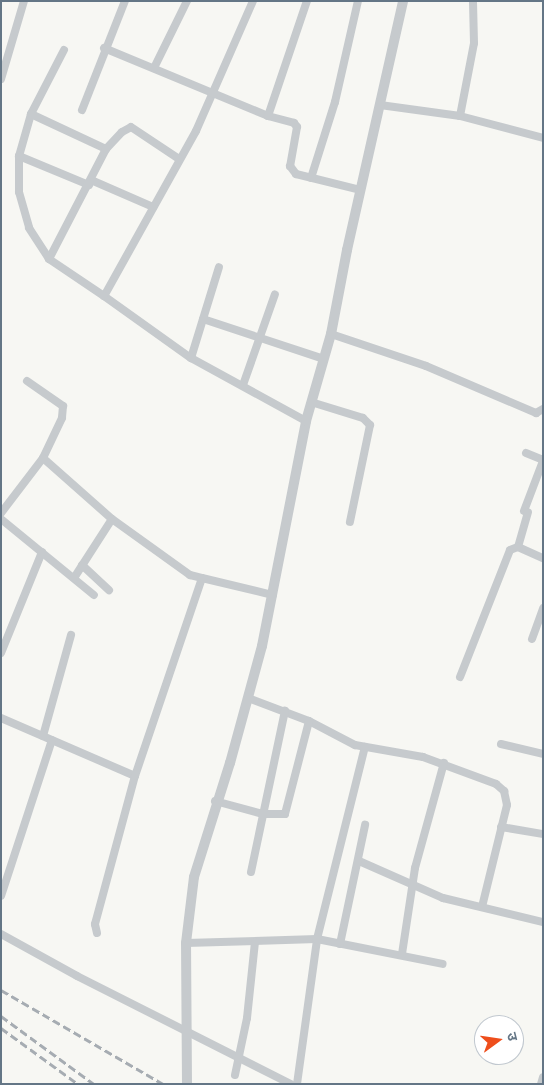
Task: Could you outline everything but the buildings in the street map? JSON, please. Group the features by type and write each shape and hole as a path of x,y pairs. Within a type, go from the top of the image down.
{"street":[{"path":"1,79 24,1"},
{"path":"82,110 104,48 125,1"},
{"path":"154,68 187,1"},
{"path":"104,296 179,159 213,92 253,1"},
{"path":"268,116 307,1"},
{"path":"311,178 335,102 358,1"},
{"path":"188,1084 186,943 194,877 215,801 230,763 273,594 306,421 331,334 360,190 403,1"},
{"path":"460,116 474,43 472,1"},
{"path":"1,46 11,49"},
{"path":"104,48 298,127 290,166 296,174 360,190"},
{"path":"64,50 31,114 19,156 19,192 25,215 38,246 48,259 191,358 306,421"},
{"path":"380,105 460,116 543,138"},
{"path":"31,114 106,149"},
{"path":"48,259 90,183 106,149 122,132 131,127 179,159"},
{"path":"19,156 153,207"},
{"path":"191,358 219,267"},
{"path":"243,385 275,294"},
{"path":"203,319 324,359"},
{"path":"331,334 426,366 536,413 543,409"},
{"path":"1,513 43,458 62,418 62,406 27,381"},
{"path":"311,402 363,418 370,425 350,522"},
{"path":"518,547 526,512 543,460 526,453"},
{"path":"43,458 112,519 190,575 273,594"},
{"path":"1,519 94,595"},
{"path":"74,578 112,519"},
{"path":"460,677 510,550 518,547 543,558"},
{"path":"1,654 42,552"},
{"path":"82,565 109,590"},
{"path":"97,933 95,924 135,776 202,578"},
{"path":"532,639 543,608"},
{"path":"43,736 71,635"},
{"path":"248,698 309,721 365,747 404,752 444,763 504,791 507,804 482,907"},
{"path":"251,872 285,711"},
{"path":"1,718 135,776"},
{"path":"215,801 263,814 281,816 288,807 309,721"},
{"path":"1,896 52,740"},
{"path":"501,744 543,754"},
{"path":"297,1084 317,939 365,747"},
{"path":"402,954 412,885 444,763"},
{"path":"340,944 365,825"},
{"path":"501,827 543,834"},
{"path":"358,861 443,898 543,922"},
{"path":"1,934 187,1032 291,1084"},
{"path":"186,943 317,939 402,954 443,964"},
{"path":"234,1075 247,1018 255,942"}],"railway":[{"path":"1,990 163,1084"},
{"path":"1,1016 94,1084"},
{"path":"1,1028 78,1084"}]}
